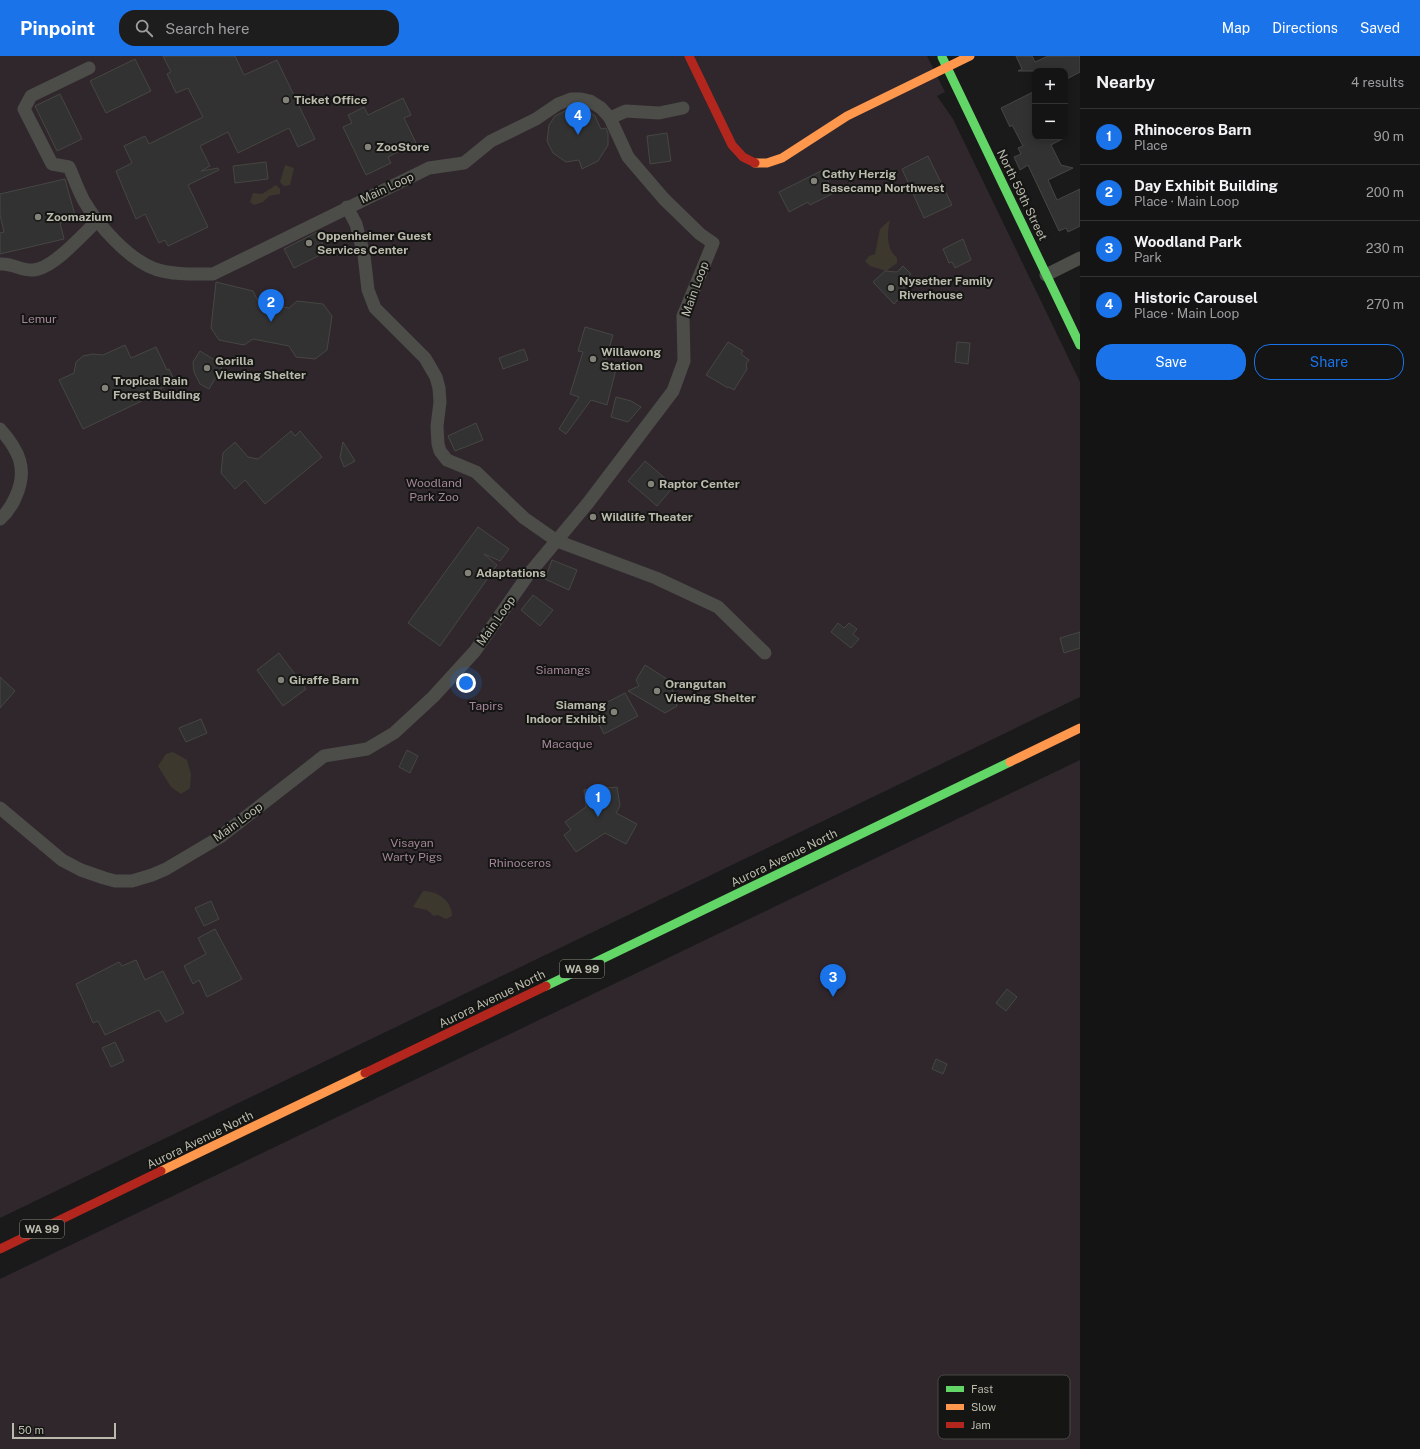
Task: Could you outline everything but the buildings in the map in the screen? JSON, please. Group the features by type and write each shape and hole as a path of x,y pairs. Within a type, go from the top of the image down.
{"main road":[{"path":"689,56 732,145 744,158 760,164 772,163 782,158 848,116 970,56"},
{"name":"North 59th Street","path":"941,56 1080,345"},
{"name":"Aurora Avenue North","path":"0,1249 1080,728"}],"street":[{"name":"Main Loop","path":"0,808 62,860 93,875 124,881 143,878 166,869 220,837 324,756 367,749 394,733 433,697 470,657 528,575 557,541 673,391 684,361 683,316 713,243 700,234 664,199 628,157 610,118 601,108 590,101 576,98 564,101 536,119 491,141 464,163 429,168 213,274 174,273 155,269 131,255 98,220 84,201 69,167 52,164 24,109 31,96 89,68"},
{"path":"610,118 626,111 659,113 683,108"},
{"path":"347,207 356,224 364,256 368,290 375,308 414,346 431,366 436,377 440,388 440,402 436,426 440,451 443,457 450,462 476,472 524,518 557,541 656,578 718,608 765,653"},
{"path":"0,264 16,265 28,270 44,267 98,220"},
{"path":"1046,275 1080,258"},
{"path":"0,429 7,437 19,457 23,473 20,487 11,508 0,519"}],"green space":[{"name":"Woodland Park Zoo","path":"0,56 927,56 945,92 937,96 953,119 1080,382 1080,697 0,1218"},
{"path":"1080,760 1080,1449 0,1449 0,1279"}],"shaded area":[{"path":"285,165 294,168 290,185 284,186 280,182"},
{"path":"276,185 280,189 280,194 269,196 263,202 254,205 250,202 253,193 262,194"},
{"path":"890,220 888,240 893,254 897,258 897,263 886,271 870,266 865,261 869,256 875,254 880,229"},
{"path":"173,752 187,760 191,774 190,788 181,794 171,787 158,766 166,754"},
{"path":"423,891 429,891 439,895 447,901 450,906 452,916 446,919 438,915 434,916 427,910 413,907"}],"traffic: fast":[{"path":"942,57 1080,345"},
{"path":"546,986 1010,762"}],"traffic: slow":[{"path":"755,163 767,163 782,158 847,116 970,56"},
{"path":"1010,762 1080,728"},
{"path":"161,1171 365,1073"}],"traffic: jam":[{"path":"689,56 732,145 743,157 755,163"},
{"path":"365,1073 546,986"},
{"path":"0,1249 161,1171"}],"place":[{"name":"Ticket Office","path":"286,100"},
{"name":"Historic Carousel","path":"578,135"},
{"name":"ZooStore","path":"368,147"},
{"name":"Cathy Herzig Basecamp Northwest","path":"814,181"},
{"name":"Zoomazium","path":"38,217"},
{"name":"Oppenheimer Guest Services Center","path":"309,243"},
{"name":"Nysether Family Riverhouse","path":"891,288"},
{"name":"Day Exhibit Building","path":"271,322"},
{"name":"Willawong Station","path":"593,359"},
{"name":"Gorilla Viewing Shelter","path":"207,368"},
{"name":"Tropical Rain Forest Building","path":"105,388"},
{"name":"Raptor Center","path":"651,484"},
{"name":"Wildlife Theater","path":"593,517"},
{"name":"Adaptations","path":"468,573"},
{"name":"Giraffe Barn","path":"281,680"},
{"name":"Orangutan Viewing Shelter","path":"657,691"},
{"name":"Siamang Indoor Exhibit","path":"614,712"},
{"name":"Rhinoceros Barn","path":"598,817"},
{"name":"Woodland Park","path":"833,997"}],"park label":[{"name":"Lemur","path":"39,319"},
{"name":"Siamangs","path":"563,670"},
{"name":"Tapirs","path":"486,706"},
{"name":"Macaque","path":"567,744"},
{"name":"Visayan Warty Pigs","path":"412,850"},
{"name":"Rhinoceros","path":"520,863"}]}
